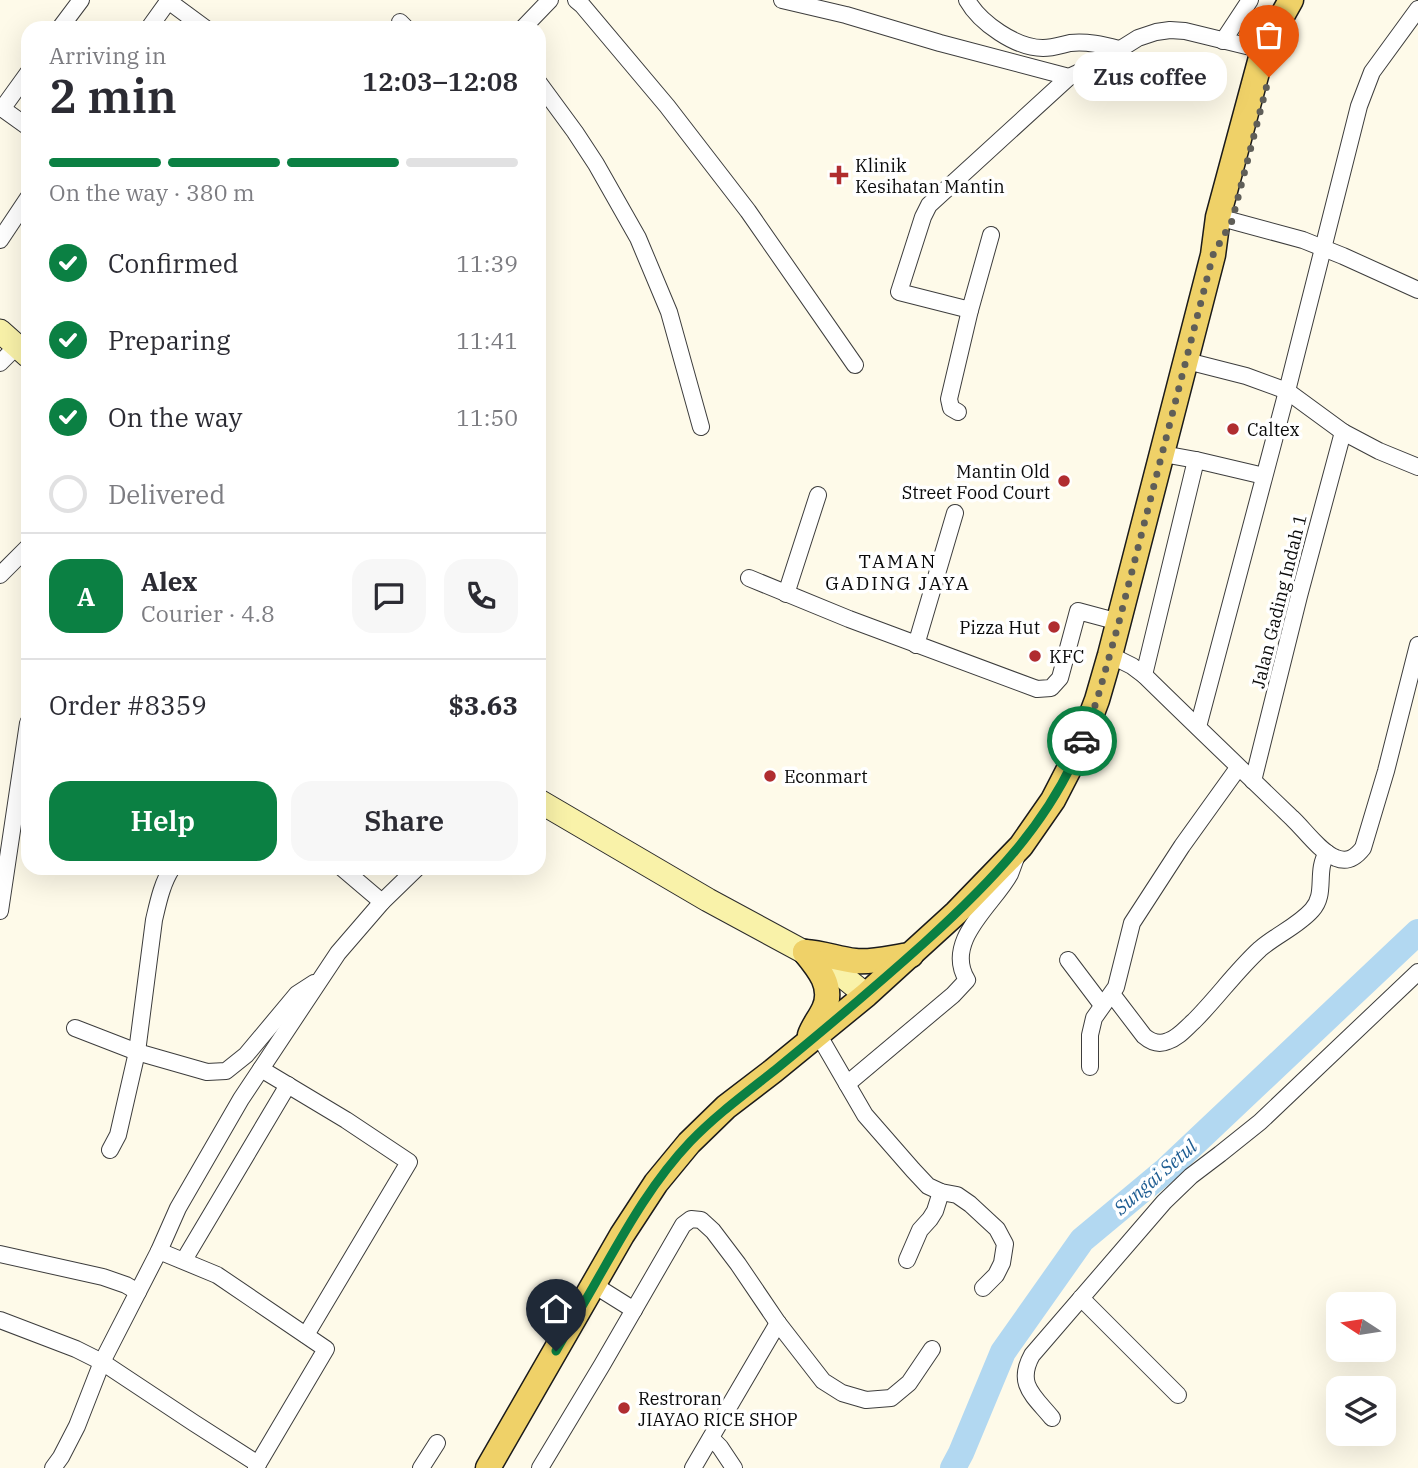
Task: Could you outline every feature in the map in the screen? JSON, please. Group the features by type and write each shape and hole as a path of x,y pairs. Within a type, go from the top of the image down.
{"main road":[{"path":"488,1468 622,1235 656,1183 689,1143 726,1107 866,995 956,914 1021,846 1052,800 1075,757 1097,700 1269,52 1291,0"},
{"path":"1269,52 1283,36 1306,0"},
{"path":"546,805 708,900 806,952 866,995"},
{"path":"806,952 856,961 911,955"},
{"path":"806,952 824,977 827,986 824,1009 811,1030 813,1039"}],"street":[{"path":"66,21 81,0"},
{"path":"154,21 168,0 196,21"},
{"path":"530,21 550,0"},
{"path":"576,0 667,106 748,212 855,365"},
{"path":"782,0 1069,77"},
{"path":"967,0 983,20 999,32 1029,46 1041,48 1086,43 1119,49"},
{"path":"1223,41 1250,0"},
{"path":"1198,727 1359,106 1372,72 1418,9"},
{"path":"970,310 899,292 923,217 929,205 940,194 1069,77 1095,65 1138,38 1170,30 1185,31 1269,52"},
{"path":"21,82 1,108 21,122"},
{"path":"546,93 596,164 638,238 669,312 701,427"},
{"path":"0,240 21,208"},
{"path":"1225,219 1324,247 1418,290"},
{"path":"958,412 951,408 949,399 991,235"},
{"path":"0,363 15,344"},
{"path":"1187,361 1246,376 1287,391 1343,432 1418,467"},
{"name":"Jalan Gading Indah 1","path":"1253,781 1343,432"},
{"path":"1163,454 1264,476"},
{"path":"1144,675 1196,460"},
{"path":"786,594 818,495"},
{"path":"916,645 954,513"},
{"path":"0,575 21,554"},
{"path":"750,578 1037,690 1051,688 1060,678 1078,611 1119,622"},
{"path":"1110,655 1144,675 1327,853 1336,859 1345,860 1357,856 1363,848 1418,645"},
{"path":"1090,1067 1090,1035 1094,1018 1116,988 1132,923 1182,846 1238,768"},
{"path":"0,911 21,770"},
{"path":"847,1084 953,995 967,980 962,973 961,960 969,930 1009,875 1021,846"},
{"path":"1068,960 1150,1042 1160,1044 1170,1041 1201,1013 1262,947 1313,909 1320,893 1321,868 1327,853"},
{"path":"110,1150 118,1135 137,1052 154,920 167,875"},
{"path":"350,875 382,902"},
{"path":"53,1468 77,1426 102,1362 178,1208 223,1129 338,953 409,875"},
{"path":"1052,1418 1025,1381 1025,1368 1032,1355 1136,1233 1182,1184 1260,1122 1418,972"},
{"path":"75,1028 137,1052 207,1072 226,1071 246,1055 297,994 319,981"},
{"path":"813,1039 847,1084 864,1115 928,1186 957,1195 998,1229 1005,1244 1002,1263 996,1275 983,1288"},
{"path":"261,1069 409,1162 306,1335"},
{"path":"184,1260 288,1085"},
{"path":"907,1260 920,1230 930,1219 942,1192"},
{"path":"540,1468 683,1225 691,1219 701,1220 713,1231 778,1324 823,1381 842,1393 866,1399 891,1398 909,1383 933,1349"},
{"path":"0,1320 76,1349 102,1362 257,1466 326,1349 217,1275 159,1251"},
{"path":"0,1254 103,1277 138,1292"},
{"path":"594,1285 634,1310"},
{"path":"1081,1298 1178,1395"},
{"path":"693,1468 778,1324"},
{"path":"711,1438 734,1468"},
{"path":"421,1468 437,1443"}],"waterway":[{"name":"Sungai Setul","path":"953,1468 1003,1352 1082,1240 1166,1170 1418,932"}],"way so far":[{"path":"1082,741 1097,700 1119,622 1213,255 1232,221 1269,77"}],"place":[{"name":"Zus coffee","path":"1269,77"},
{"name":"Klinik Kesihatan Mantin","path":"839,175"},
{"name":"Caltex","path":"1233,429"},
{"name":"Mantin Old Street Food Court","path":"1064,481"},
{"name":"Pizza Hut","path":"1054,627"},
{"name":"KFC","path":"1035,656"},
{"name":"Econmart","path":"770,776"},
{"name":"Restroran JIAYAO RICE SHOP","path":"624,1408"}],"district":[{"name":"TAMAN GADING JAYA","path":"898,572"}],"route":[{"path":"556,1351 622,1235 656,1183 689,1143 726,1107 866,995 956,914 1021,846 1036,826 1082,741"}]}
